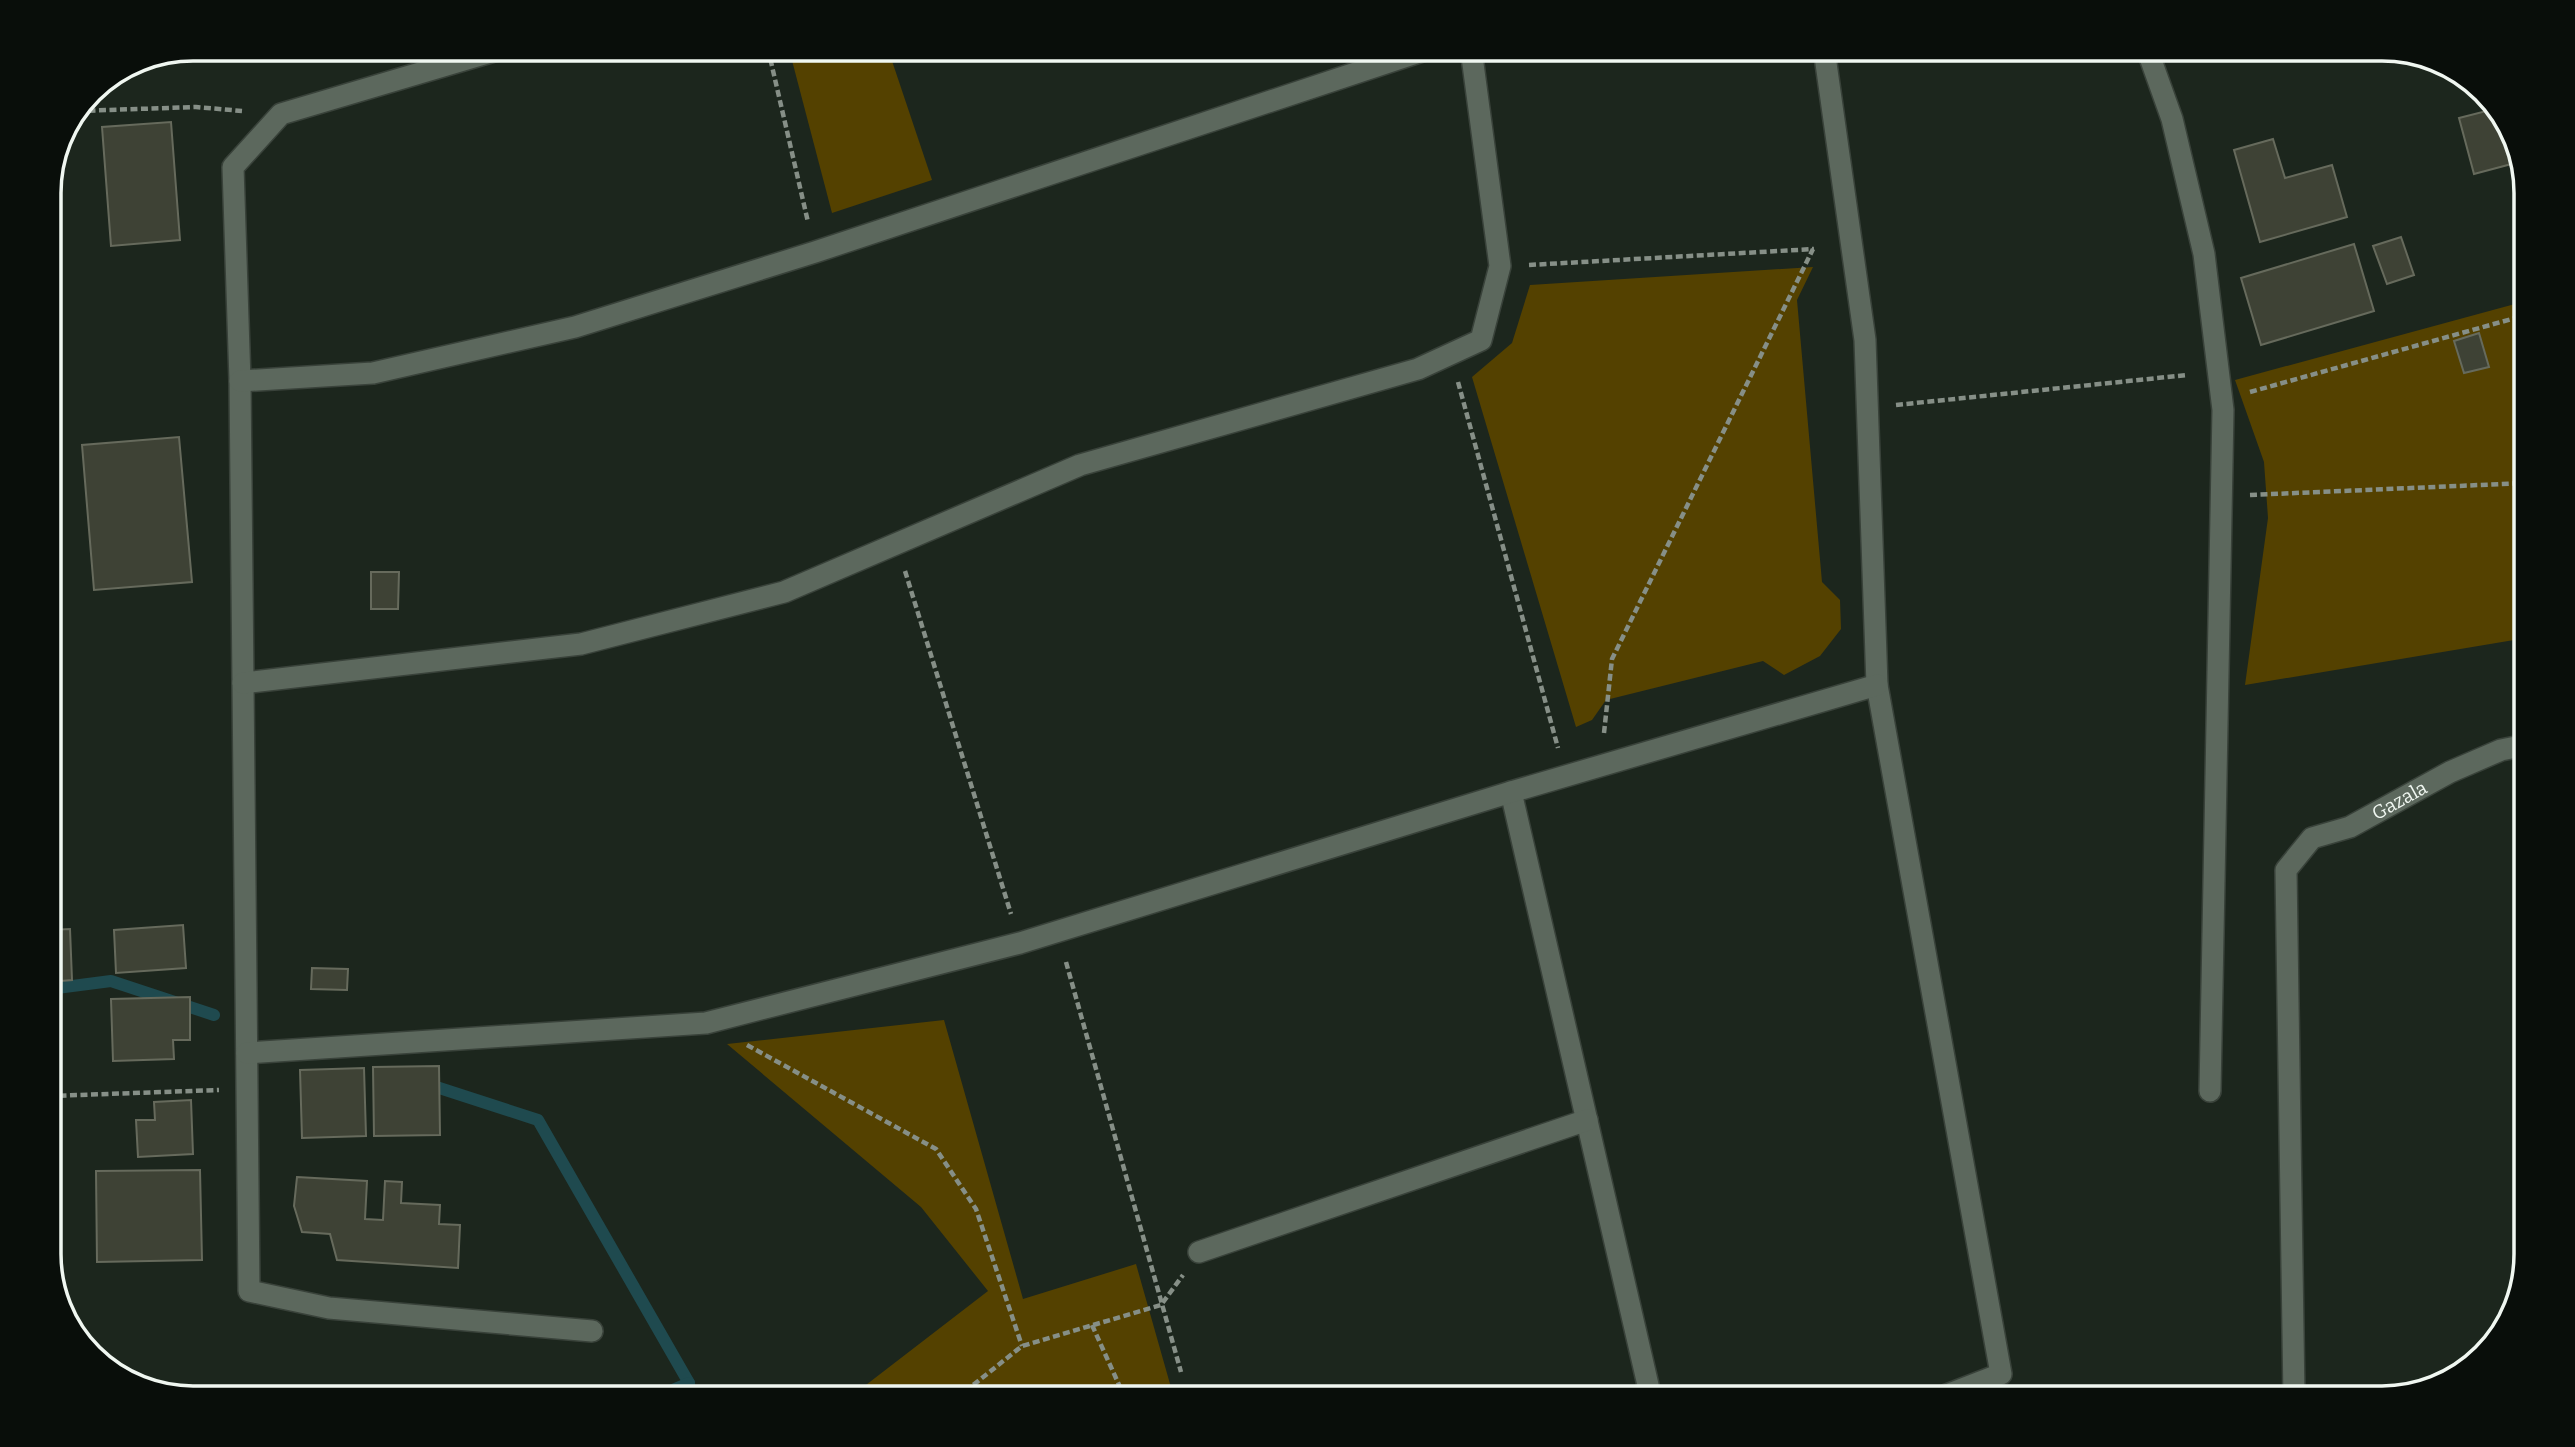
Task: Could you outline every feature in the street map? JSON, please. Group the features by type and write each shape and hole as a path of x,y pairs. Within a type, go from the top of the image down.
{"street":[{"path":"240,381 373,373 575,327 815,252 1390,61"},
{"path":"243,683 581,644 784,592 1080,465 1418,369 1482,340 1500,266 1473,61"},
{"path":"1826,61 1865,340 1877,685 2001,1374 1970,1386"},
{"path":"2151,61 2172,119 2204,254 2222,399 2210,1091"},
{"path":"457,62 281,114 233,167 240,381 249,1291 329,1308 592,1331"},
{"path":"247,1053 706,1023 1020,943 1511,792 1877,685"},
{"name":"Gazala","path":"2294,1386 2286,870 2312,838 2350,827 2462,766 2514,747"},
{"path":"1511,792 1648,1386"},
{"path":"1199,1252 1587,1120"}],"path":[{"path":"771,62 815,252"},
{"path":"91,111 197,107 281,114"},
{"path":"1500,266 1852,247"},
{"path":"1601,765 1612,659 1813,249"},
{"path":"2222,399 2513,319"},
{"path":"1451,354 1566,776"},
{"path":"1868,408 2219,372"},
{"path":"2222,496 2513,484"},
{"path":"896,544 1020,943"},
{"path":"1057,931 1181,1372"},
{"path":"706,1023 936,1149 976,1209 1022,1346"},
{"path":"62,1096 247,1089"},
{"path":"972,1386 1022,1346 1161,1305 1199,1252"},
{"path":"1092,1325 1120,1386"}],"shaded area":[{"path":"792,62 892,62 932,180 832,213"},
{"path":"1813,267 1797,300 1822,582 1840,600 1841,629 1820,656 1784,675 1763,661 1606,700 1592,720 1576,727 1472,377 1512,343 1530,285"},
{"path":"2513,304 2513,640 2245,685 2268,518 2264,462 2235,380"},
{"path":"944,1020 1023,1299 1136,1264 1171,1386 865,1386 988,1291 921,1207 727,1044"}],"building":[{"path":"2485,111 2504,143 2510,164 2474,174 2459,118"},
{"path":"171,122 180,240 111,246 102,127"},
{"path":"2273,139 2285,178 2332,165 2347,217 2260,242 2234,150"},
{"path":"2401,237 2414,275 2387,284 2373,246"},
{"path":"2354,244 2374,311 2261,345 2241,278"},
{"path":"2479,333 2489,367 2464,373 2454,341"},
{"path":"179,437 192,582 94,590 82,445"},
{"path":"371,572 399,572 398,609 371,609"},
{"path":"183,925 186,968 116,973 114,930"},
{"path":"62,929 70,929 72,980 62,981"},
{"path":"312,968 348,969 347,990 311,989"},
{"path":"190,997 190,1040 173,1040 174,1059 113,1061 111,999"},
{"path":"439,1066 440,1135 374,1136 373,1067"},
{"path":"364,1068 366,1136 302,1138 300,1070"},
{"path":"191,1100 193,1154 138,1157 136,1120 155,1120 154,1102"},
{"path":"200,1170 202,1260 97,1262 96,1171"},
{"path":"297,1177 367,1181 365,1219 383,1220 385,1181 402,1182 401,1203 440,1205 439,1224 460,1225 458,1268 337,1260 330,1234 302,1232 294,1206"}],"waterway":[{"path":"62,987 111,981 214,1015"},
{"path":"424,1083 538,1120 689,1386"},
{"path":"682,1386 689,1383"}]}
